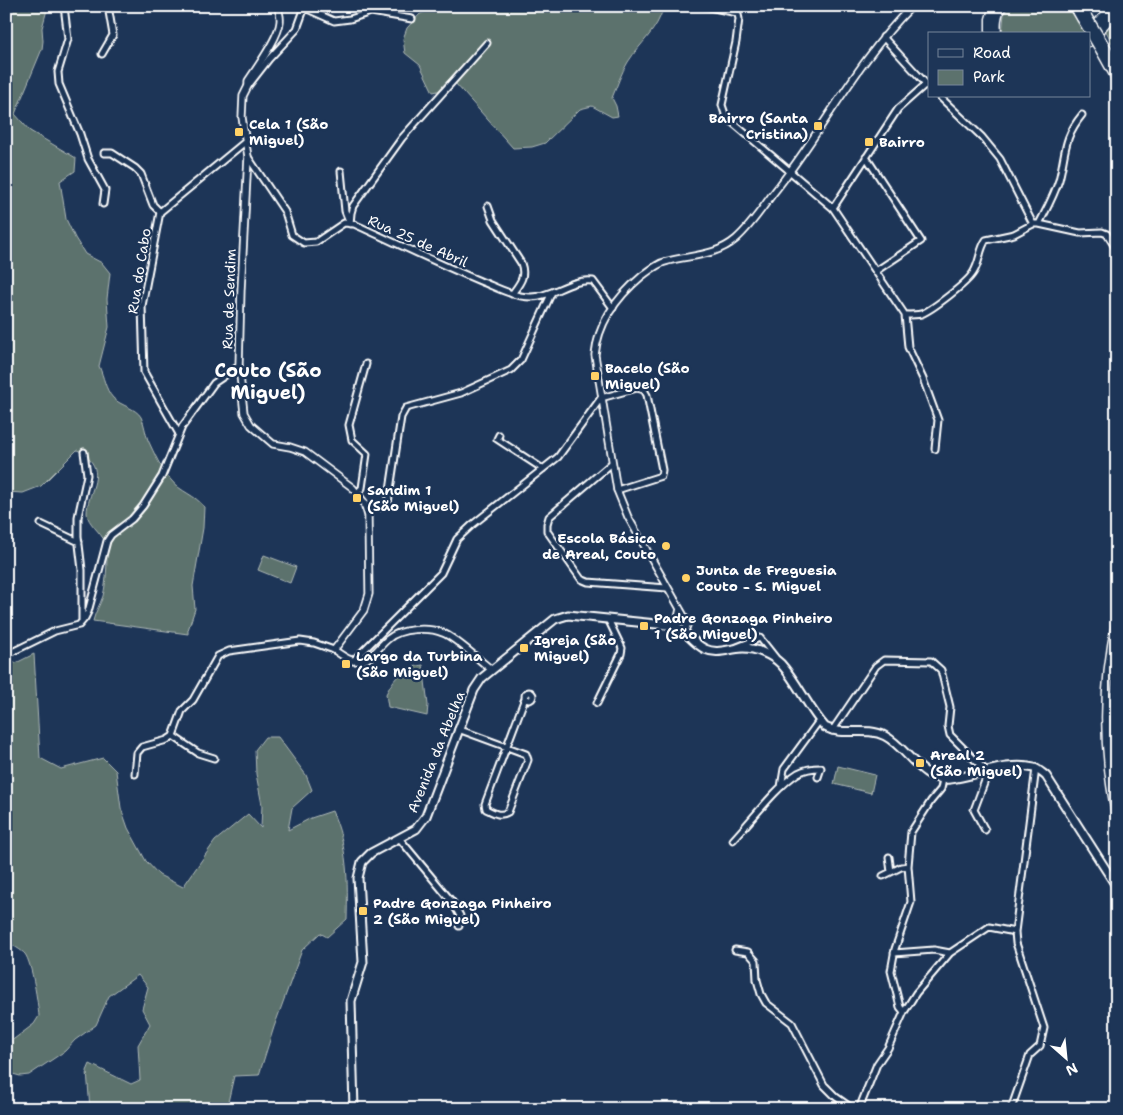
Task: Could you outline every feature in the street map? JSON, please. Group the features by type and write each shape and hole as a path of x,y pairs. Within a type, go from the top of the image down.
{"main road":[{"path":"990,32 990,19 994,6"},
{"path":"997,32 996,25 1002,6"},
{"path":"1090,33 1113,6"},
{"path":"1078,10 1104,51 1117,67"},
{"path":"1090,41 1117,10"},
{"path":"1104,51 1117,80"},
{"name":"Avenida da Abelha","path":"354,1109 351,1001 363,962 358,878 362,862 371,853 416,829 426,816 474,690 482,678 555,619 568,615 676,626 685,631 705,649 718,652 744,648 762,652 780,664 819,721 832,731"},
{"path":"1117,620 1112,641 1107,681 1106,717 1109,770 1117,818"},
{"path":"832,731 875,732 886,736 927,773 933,777 943,779 1020,766 1036,768 1046,776 1117,887"}],"street":[{"path":"64,6 68,39 58,72 60,84 88,159 105,190 103,204"},
{"path":"102,54 113,35 108,6"},
{"name":"Rua de Sendim","path":"277,6 281,20 280,26 248,81 248,86 243,96 242,117 248,157 240,290 239,366 244,413 251,425 273,444 305,452 357,493 365,507 368,516 370,594 364,610 334,650"},
{"path":"705,6 738,13"},
{"path":"736,6 739,19 736,42 722,105 726,117 833,208 905,314 908,347 923,379 938,420 935,449"},
{"path":"685,631 688,622 628,517 617,490 595,355 599,335 613,308 629,287 656,266 666,261 704,254 728,245 744,231 790,173 869,55 912,6"},
{"path":"248,86 269,59 298,29 305,7 334,21 341,21 371,12 412,19"},
{"path":"833,208 898,109 928,85 883,37"},
{"path":"350,224 350,213 353,206 402,138 487,43"},
{"path":"941,98 982,137 1000,159 1032,224"},
{"path":"1040,224 1058,184 1066,142 1073,126 1082,115"},
{"name":"Rua do Cabo","path":"179,434 144,372 142,306 160,212 245,142"},
{"path":"104,153 112,154 135,168 141,174 153,205 160,212"},
{"name":"Rua 25 de Abril","path":"248,157 285,212 292,234 304,243 316,242 344,223 350,224 512,294 531,297 552,292 583,280 593,281 613,308"},
{"path":"866,157 921,241 876,271"},
{"path":"341,171 345,211 350,224"},
{"path":"488,206 493,220 524,270 523,277 512,294"},
{"path":"905,314 914,315 927,311 970,277 976,267 982,246 986,240 1014,234 1032,224 1040,224 1080,234 1102,232 1107,234 1117,250"},
{"path":"365,507 380,508 388,503 401,417 406,408 461,393 511,370 521,360 552,292"},
{"path":"357,493 362,488 367,454 352,440 349,425 366,364"},
{"path":"6,655 55,631 75,626 82,622 88,612 106,540 132,519 144,506 162,476 182,426 214,383 239,366"},
{"path":"354,661 441,572 457,538 558,457 601,398 637,388 644,390 647,395 662,470 661,476 617,490"},
{"path":"499,436 497,438 543,469"},
{"path":"82,622 82,570 78,517 87,475 84,452"},
{"path":"612,463 550,517 547,531 581,579 588,582 667,588"},
{"path":"41,524 79,542"},
{"path":"676,626 680,609"},
{"path":"597,703 621,654 622,648 608,619"},
{"path":"135,774 137,753 142,747 167,740 172,736 182,712 193,700 218,656 228,651 300,641 314,643 334,650 354,661 361,661 367,659 390,637 404,630 436,630 446,634 492,670"},
{"path":"732,650 760,638 780,664"},
{"path":"832,731 876,666 884,660 930,661 941,670 950,707 948,726 950,735 986,771 986,778 974,810 985,830"},
{"path":"458,729 506,746 526,754 528,760 508,812 500,815 486,809 485,805 506,746 525,698"},
{"path":"781,787 784,768 819,721"},
{"path":"172,736 198,753 214,758"},
{"path":"733,840 781,787 799,773 810,768 820,768 818,777"},
{"path":"1011,1109 1030,1055 1040,1046 1044,1028 1016,943 1015,932 1036,768"},
{"path":"904,1012 900,1007 891,970 894,953 911,902 908,866 911,832 941,789 943,779"},
{"path":"399,838 453,903 460,916 459,926"},
{"path":"889,857 892,872"},
{"path":"883,876 901,866 908,866"},
{"path":"860,1109 877,1064 888,1048 904,1012 916,993 950,953 988,927 1015,932"},
{"path":"735,950 748,952 756,961 757,980 761,994 766,1002 792,1023 824,1085 852,1109"},
{"path":"894,953 934,950 950,953"}],"green space":[{"path":"6,6 48,6 42,28 42,49 15,114 30,131 76,158 75,171 60,181 66,219 75,238 85,254 102,263 110,273 107,299 109,327 99,366 106,387 113,398 139,414 148,440 167,476 179,488 197,499 204,507 203,528 193,586 195,609 188,634 93,621 103,596 107,554 105,542 92,524 87,513 94,485 95,472 94,465 82,453 77,450 41,486 23,493 6,492"},
{"path":"438,6 667,6 663,8 657,23 633,55 621,75 612,98 618,116 612,117 592,106 580,109 545,143 532,147 513,148 455,83 490,42 485,40 438,91 433,92 420,65 405,53 403,39 407,28 420,14"},
{"path":"1009,6 1068,6 1086,32 1002,32 1004,14"},
{"path":"1117,18 1117,53 1106,31"},
{"path":"264,555 296,567 290,583 258,570"},
{"path":"34,654 40,758 61,769 103,758 116,771 121,808 128,828 146,861 159,875 183,887 215,841 248,814 261,828 262,805 256,774 255,750 265,737 278,737 306,775 312,790 292,808 288,830 311,818 332,811 341,837 346,864 347,919 327,937 320,933 302,950 259,1075 234,1076 228,1109 90,1109 87,1071 90,1064 131,1084 140,1080 138,1045 150,1024 142,1009 148,987 138,975 109,996 96,1025 75,1040 65,1051 29,1075 20,1076 6,1072 6,1045 34,1024 39,1016 28,959 24,953 6,940 6,662 16,663"},
{"path":"423,665 428,705 427,716 388,707 386,694 396,678 410,668"},
{"path":"838,766 875,775 871,793 834,784"}],"place":[{"name":"Bairro (Santa Cristina)","path":"818,126"},
{"name":"Cela 1 (São Miguel)","path":"239,132"},
{"name":"Bairro","path":"869,142"},
{"name":"Bacelo (São Miguel)","path":"595,376"},
{"name":"Sandim 1 (São Miguel)","path":"357,498"},
{"name":"Escola Básica de Areal, Couto","path":"666,546"},
{"name":"Junta de Freguesia Couto - S. Miguel","path":"686,578"},
{"name":"Padre Gonzaga Pinheiro 1 (São Miguel)","path":"644,626"},
{"name":"Igreja (São Miguel)","path":"524,648"},
{"name":"Largo da Turbina (São Miguel)","path":"346,664"},
{"name":"Areal 2 (São Miguel)","path":"920,763"},
{"name":"Padre Gonzaga Pinheiro 2 (São Miguel)","path":"363,911"}],"district":[{"name":"Couto (São Miguel)","path":"268,381"}]}
